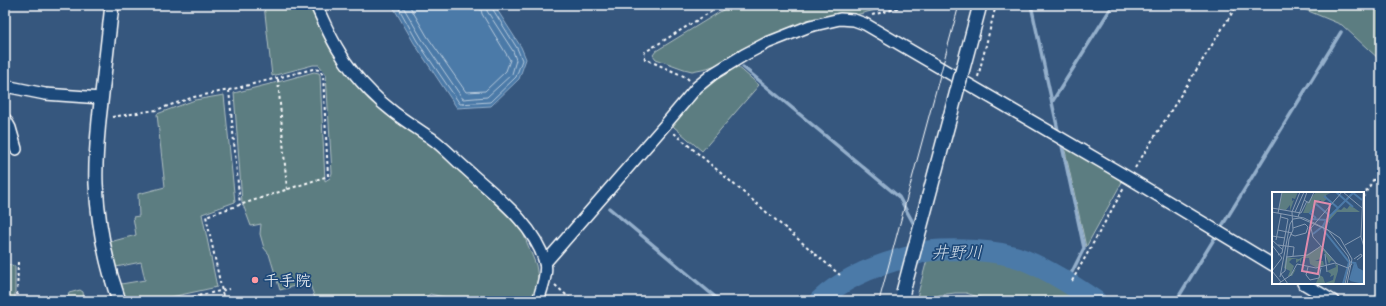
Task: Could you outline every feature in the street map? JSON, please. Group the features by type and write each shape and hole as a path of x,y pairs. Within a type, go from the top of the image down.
{"street":[{"path":"112,5 99,119 96,155 96,183 98,212 103,242 119,301"},
{"path":"316,5 338,51 355,75 371,93 410,125 432,139 513,212 536,243 545,264 545,276 538,301"},
{"path":"902,297 980,5"},
{"path":"545,264 666,125 697,87 713,74 767,43 822,22 840,19 854,20 865,24 976,87 1272,264"},
{"path":"5,86 45,94 101,98"},
{"path":"5,119 10,128 16,149"},
{"path":"1305,284 1333,301"}],"path":[{"path":"697,87 686,77 645,59 644,55 645,52 722,5"},
{"path":"854,20 895,9 903,5"},
{"path":"976,87 996,5"},
{"path":"1072,281 1129,178 1237,5"},
{"path":"99,119 156,110 194,97 229,90 313,69 320,70 323,75 328,176 206,216 224,301"},
{"path":"278,78 287,190"},
{"path":"229,90 240,205"},
{"path":"666,125 840,275"},
{"path":"1364,195 1381,167"},
{"path":"17,301 18,261"},
{"path":"545,276 573,301"},
{"path":"175,301 229,289"}],"green space":[{"path":"264,5 310,5 334,53 350,78 368,99 389,116 430,143 509,217 523,233 536,265 538,278 534,301 450,301 444,297 430,294 421,301 316,301 309,282 280,290 269,254 264,248 260,234 261,224 251,226 242,202 234,93 314,72 319,73 325,181 330,178 332,173 326,74 319,65 313,65 272,76"},
{"path":"731,5 896,5 855,15 841,15 810,21 767,37 716,65 707,68 692,71 656,59 653,55 656,51"},
{"path":"1294,5 1381,5 1381,61 1342,25"},
{"path":"736,65 759,85 702,151 672,124 701,90"},
{"path":"224,95 235,202 202,214 217,287 153,301 125,301 121,284 145,280 141,262 116,267 110,242 136,235 133,217 139,216 138,194 165,187 157,114 195,100"},
{"path":"1064,146 1123,180 1086,247"},
{"path":"928,256 986,256 1018,263 1054,280 1089,301 991,301 966,293 955,293 939,295 931,301 916,301"},
{"path":"5,265 15,266 15,301 5,301"},
{"path":"80,290 83,292 83,301 66,301 69,293"}],"water":[{"path":"392,5 494,5 521,47 526,59 519,79 491,106 457,108 414,43"}],"waterway":[{"path":"1031,5 1059,135"},
{"path":"1052,102 1113,5"},
{"path":"1176,301 1341,32"},
{"path":"743,67 899,197 916,228"},
{"path":"1061,141 1084,248 1067,282"},
{"path":"609,208 720,301"},
{"path":"921,239 928,251"},
{"name":"井野川","path":"819,301 849,279 872,268 923,252 950,250 976,250 1022,259 1051,273 1096,301"}],"tram line":[{"path":"879,301 959,5"}],"place":[{"name":"千手院","path":"255,280"}]}
